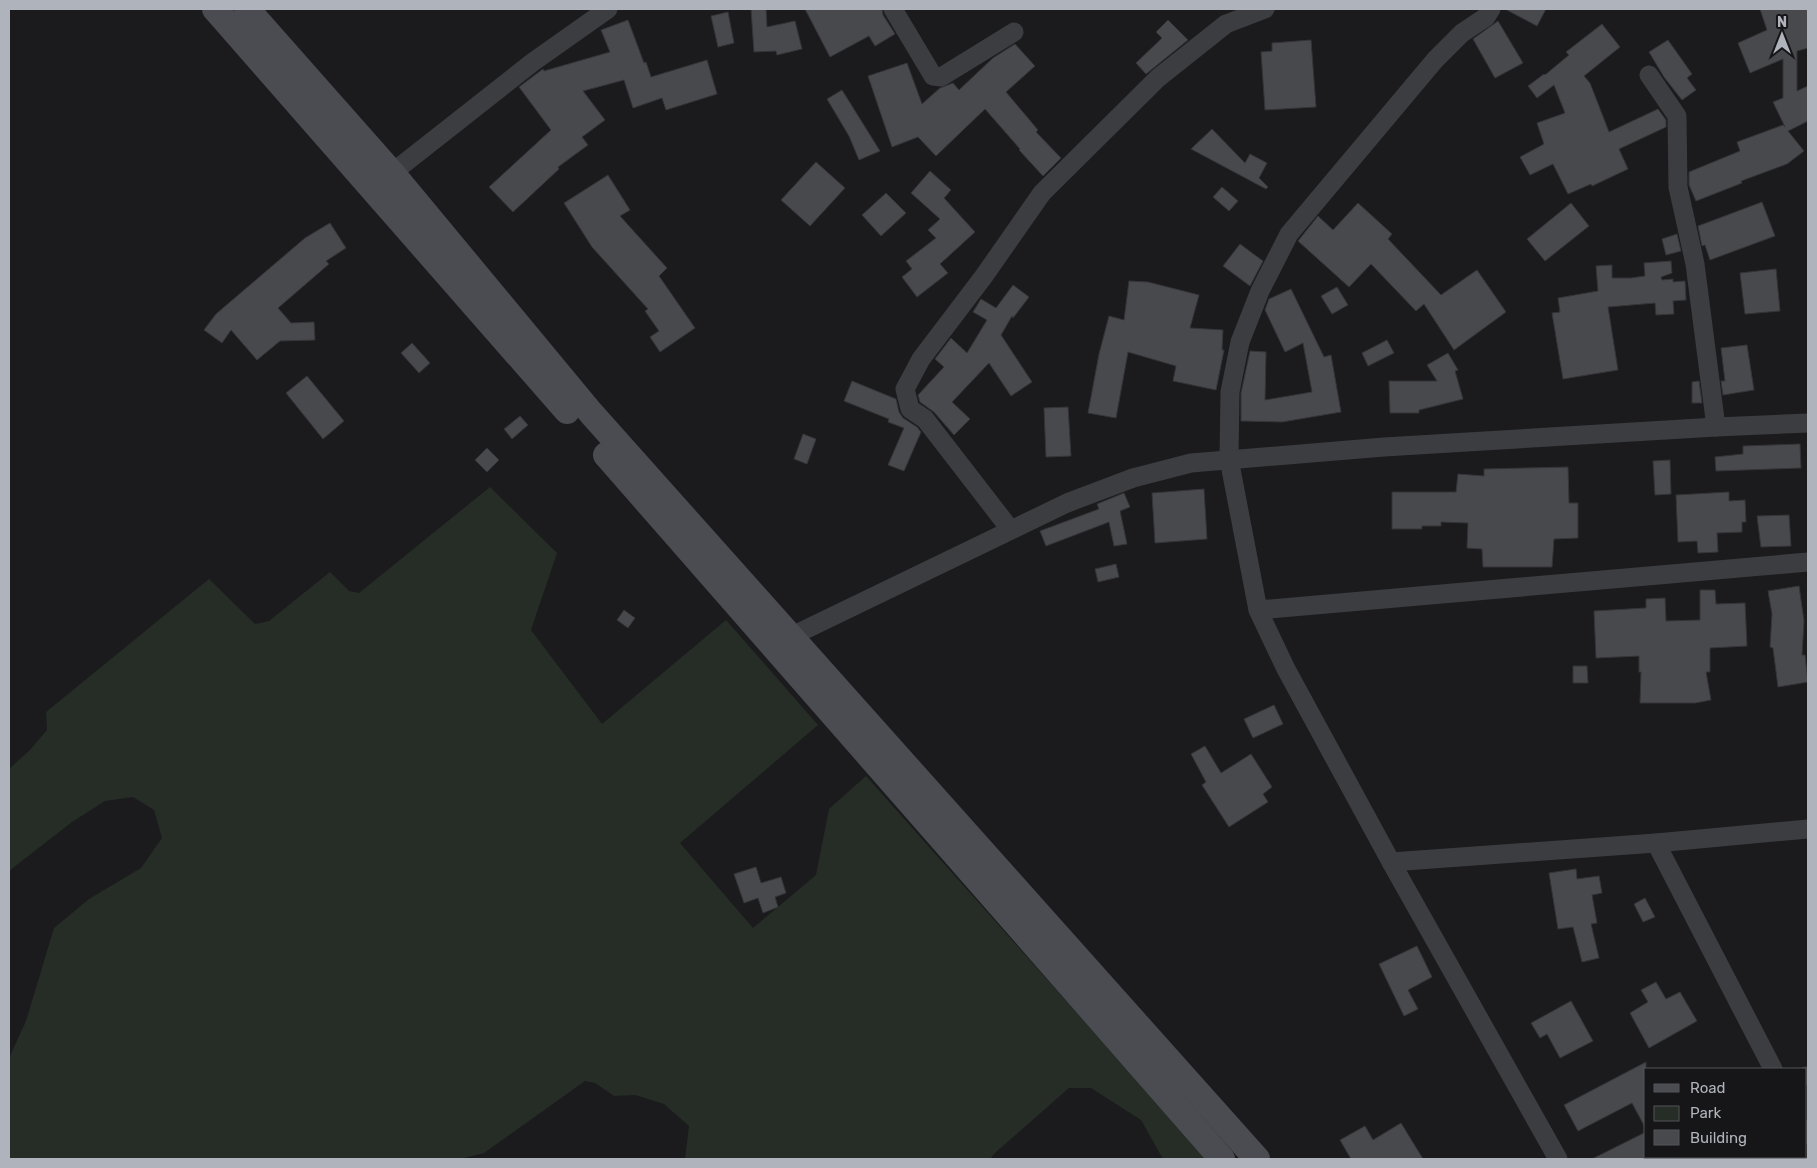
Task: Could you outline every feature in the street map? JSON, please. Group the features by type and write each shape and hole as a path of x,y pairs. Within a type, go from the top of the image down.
{"main road":[{"path":"215,9 783,643 1257,1159"},
{"path":"247,9 392,173 783,643 1222,1159"}],"street":[{"path":"392,173 533,62 608,9"},
{"path":"893,9 936,78 941,77 1014,32"},
{"path":"1010,530 925,419 910,409 905,389 921,359 984,276 1042,193 1158,78 1226,24 1265,9"},
{"path":"1491,9 1486,17 1462,33 1435,60 1289,234 1260,291 1240,342 1230,392 1229,460 1258,610 1286,670 1391,862 1558,1159"},
{"path":"1649,75 1677,116 1678,187 1695,264 1716,427"},
{"path":"783,643 1068,503 1133,478 1190,463 1384,447 1808,423"},
{"path":"1258,610 1808,562"},
{"path":"1391,862 1656,843 1808,828"},
{"path":"1656,843 1772,1068"}],"green space":[{"path":"490,487 557,553 531,630 602,724 726,620 818,725 680,843 753,928 816,875 829,809 866,776 1207,1159 1163,1159 1141,1120 1091,1088 1069,1088 990,1159 685,1159 689,1126 664,1104 635,1095 614,1096 595,1083 585,1081 484,1153 460,1159 9,1159 9,1058 26,1021 54,928 89,899 141,868 162,838 154,810 133,797 105,801 72,822 9,871 9,769 30,750 47,730 46,712 209,579 255,624 269,621 330,572 349,591 359,593"}],"building":[{"path":"751,9 766,9 767,27 795,21 802,49 777,55 776,51 754,52"},
{"path":"805,9 882,9 883,15 895,34 875,46 869,36 830,57"},
{"path":"1505,9 1546,9 1537,26"},
{"path":"1760,9 1808,9 1808,48 1797,51 1797,91 1808,86 1808,121 1788,131 1804,151 1787,164 1741,181 1742,183 1696,201 1689,185 1689,172 1740,151 1737,142 1783,125 1785,127 1773,102 1783,98 1783,59 1750,73 1738,43 1767,30"},
{"path":"728,12 734,43 718,47 711,16"},
{"path":"628,20 651,77 707,60 717,94 666,110 662,98 633,108 624,80 583,91 605,120 582,137 588,145 558,167 559,169 513,212 489,187 551,130 519,87 543,69 544,71 610,52 601,30"},
{"path":"1168,20 1188,40 1146,74 1136,63 1162,38 1156,32"},
{"path":"1498,21 1523,63 1495,78 1473,39"},
{"path":"1602,24 1620,47 1584,76 1590,83 1609,132 1658,109 1666,120 1666,127 1619,149 1628,169 1592,186 1591,184 1568,194 1553,164 1530,175 1520,157 1544,144 1537,123 1565,113 1554,85 1537,98 1528,86 1569,55 1566,52"},
{"path":"1311,40 1316,107 1265,110 1261,52 1272,51 1272,43"},
{"path":"1668,40 1692,74 1687,78 1696,90 1682,100 1664,77 1649,52"},
{"path":"1015,44 1035,66 1006,92 1038,130 1036,132 1061,158 1043,176 985,109 936,156 918,137 892,147 868,76 907,63 922,104 940,88 953,83 959,90 993,58"},
{"path":"842,90 880,151 859,160 849,136 827,99"},
{"path":"1212,129 1245,163 1250,154 1267,163 1259,178 1268,187 1266,189 1191,149"},
{"path":"816,162 845,188 810,226 781,200"},
{"path":"930,171 951,190 944,198 975,232 940,264 948,273 917,297 902,277 912,269 906,261 936,238 928,230 940,219 911,193"},
{"path":"608,175 630,210 620,216 667,268 659,276 695,328 660,352 650,337 659,331 645,311 648,309 592,247 564,203"},
{"path":"1222,187 1238,201 1229,211 1213,197"},
{"path":"886,193 906,213 881,236 862,215"},
{"path":"1762,202 1775,236 1710,260 1705,245 1702,246 1698,226"},
{"path":"1358,203 1392,234 1388,239 1441,295 1477,270 1506,312 1454,350 1424,304 1416,311 1371,264 1349,287 1298,241 1318,216 1333,230"},
{"path":"1571,203 1589,226 1545,261 1527,239"},
{"path":"330,223 346,248 326,261 329,264 278,308 291,323 314,322 315,340 280,341 257,360 231,330 222,343 204,330 216,314 305,238"},
{"path":"1677,234 1681,251 1666,255 1662,239"},
{"path":"1240,244 1263,261 1250,286 1223,266"},
{"path":"1671,261 1672,273 1661,277 1662,280 1673,279 1673,282 1685,281 1686,300 1673,301 1674,314 1656,315 1655,303 1608,307 1618,370 1563,379 1552,313 1560,312 1558,298 1598,291 1596,266 1612,265 1612,278 1631,278 1645,276 1644,263"},
{"path":"1776,269 1780,311 1745,314 1740,273"},
{"path":"1129,281 1148,282 1199,295 1190,328 1223,330 1222,350 1224,350 1216,390 1173,381 1176,366 1128,352 1116,418 1088,413 1099,354 1109,316 1124,320"},
{"path":"1013,285 1029,297 1013,318 1012,316 1001,335 1032,382 1011,396 989,363 952,402 970,419 954,435 934,412 920,402 918,395 944,367 935,359 951,338 967,353 987,320 973,312 981,299 996,308"},
{"path":"1337,287 1348,305 1332,314 1321,296"},
{"path":"1291,289 1324,357 1331,355 1341,412 1282,422 1241,421 1241,393 1250,351 1266,352 1265,400 1312,392 1303,343 1285,352 1265,310 1269,299"},
{"path":"1387,340 1394,353 1368,366 1362,353"},
{"path":"412,343 430,363 419,373 401,353"},
{"path":"1747,345 1754,390 1723,395 1721,381 1725,381 1721,348"},
{"path":"1448,353 1458,370 1455,371 1463,399 1419,410 1419,413 1390,413 1389,381 1437,381 1427,365"},
{"path":"307,376 344,421 323,439 286,393"},
{"path":"852,381 896,399 899,412 903,418 921,432 904,471 888,465 904,428 888,422 889,419 844,401"},
{"path":"1699,381 1702,403 1692,403 1692,382"},
{"path":"1068,407 1071,456 1046,457 1044,408"},
{"path":"520,416 528,425 512,439 504,429"},
{"path":"803,434 816,439 807,464 794,459"},
{"path":"1800,444 1801,468 1716,471 1715,457 1743,454 1743,446"},
{"path":"487,448 499,460 487,472 475,460"},
{"path":"1670,460 1671,494 1655,495 1653,461"},
{"path":"1568,467 1569,503 1578,503 1578,538 1554,539 1552,567 1483,567 1482,549 1467,548 1468,523 1441,522 1441,526 1422,526 1422,529 1392,529 1392,492 1456,492 1458,474 1484,476 1484,469"},
{"path":"1204,489 1207,539 1155,543 1152,493"},
{"path":"1729,492 1729,501 1745,500 1746,522 1742,522 1742,532 1717,533 1718,552 1698,553 1697,541 1678,542 1676,495"},
{"path":"1124,493 1130,507 1120,511 1127,544 1114,546 1109,522 1046,546 1040,531 1099,509 1097,504"},
{"path":"1789,515 1791,546 1761,547 1757,516"},
{"path":"1116,564 1119,577 1098,582 1095,569"},
{"path":"1799,586 1804,621 1802,655 1805,655 1808,682 1778,687 1773,648 1770,647 1772,614 1768,591"},
{"path":"1700,590 1715,590 1716,604 1745,603 1747,646 1710,648 1710,672 1706,672 1711,700 1695,703 1640,703 1641,672 1639,672 1639,656 1596,658 1594,611 1646,608 1646,599 1665,598 1666,621 1700,620"},
{"path":"624,610 635,618 628,628 617,620"},
{"path":"1573,666 1587,666 1588,683 1573,683"},
{"path":"1274,705 1283,724 1253,738 1244,719"},
{"path":"1205,746 1221,773 1251,754 1272,787 1263,794 1268,802 1229,827 1202,785 1206,782 1191,754"},
{"path":"756,867 761,883 781,877 786,893 775,897 778,907 763,913 758,898 744,903 734,874"},
{"path":"1576,869 1577,879 1599,876 1602,893 1592,895 1597,923 1591,924 1599,958 1582,962 1573,927 1558,929 1549,873"},
{"path":"1645,898 1655,917 1643,922 1634,904"},
{"path":"1417,946 1432,977 1408,990 1418,1009 1404,1016 1379,964"},
{"path":"1656,982 1666,999 1680,992 1697,1021 1649,1048 1630,1013 1648,1002 1641,990"},
{"path":"1571,1001 1593,1041 1560,1058 1547,1034 1540,1038 1531,1023"},
{"path":"1646,1062 1646,1068 1644,1068 1644,1125 1632,1103 1578,1131 1564,1105"},
{"path":"1401,1123 1423,1159 1351,1159 1340,1140 1365,1126 1373,1140"},
{"path":"1644,1133 1644,1158 1646,1159 1592,1159"}]}
